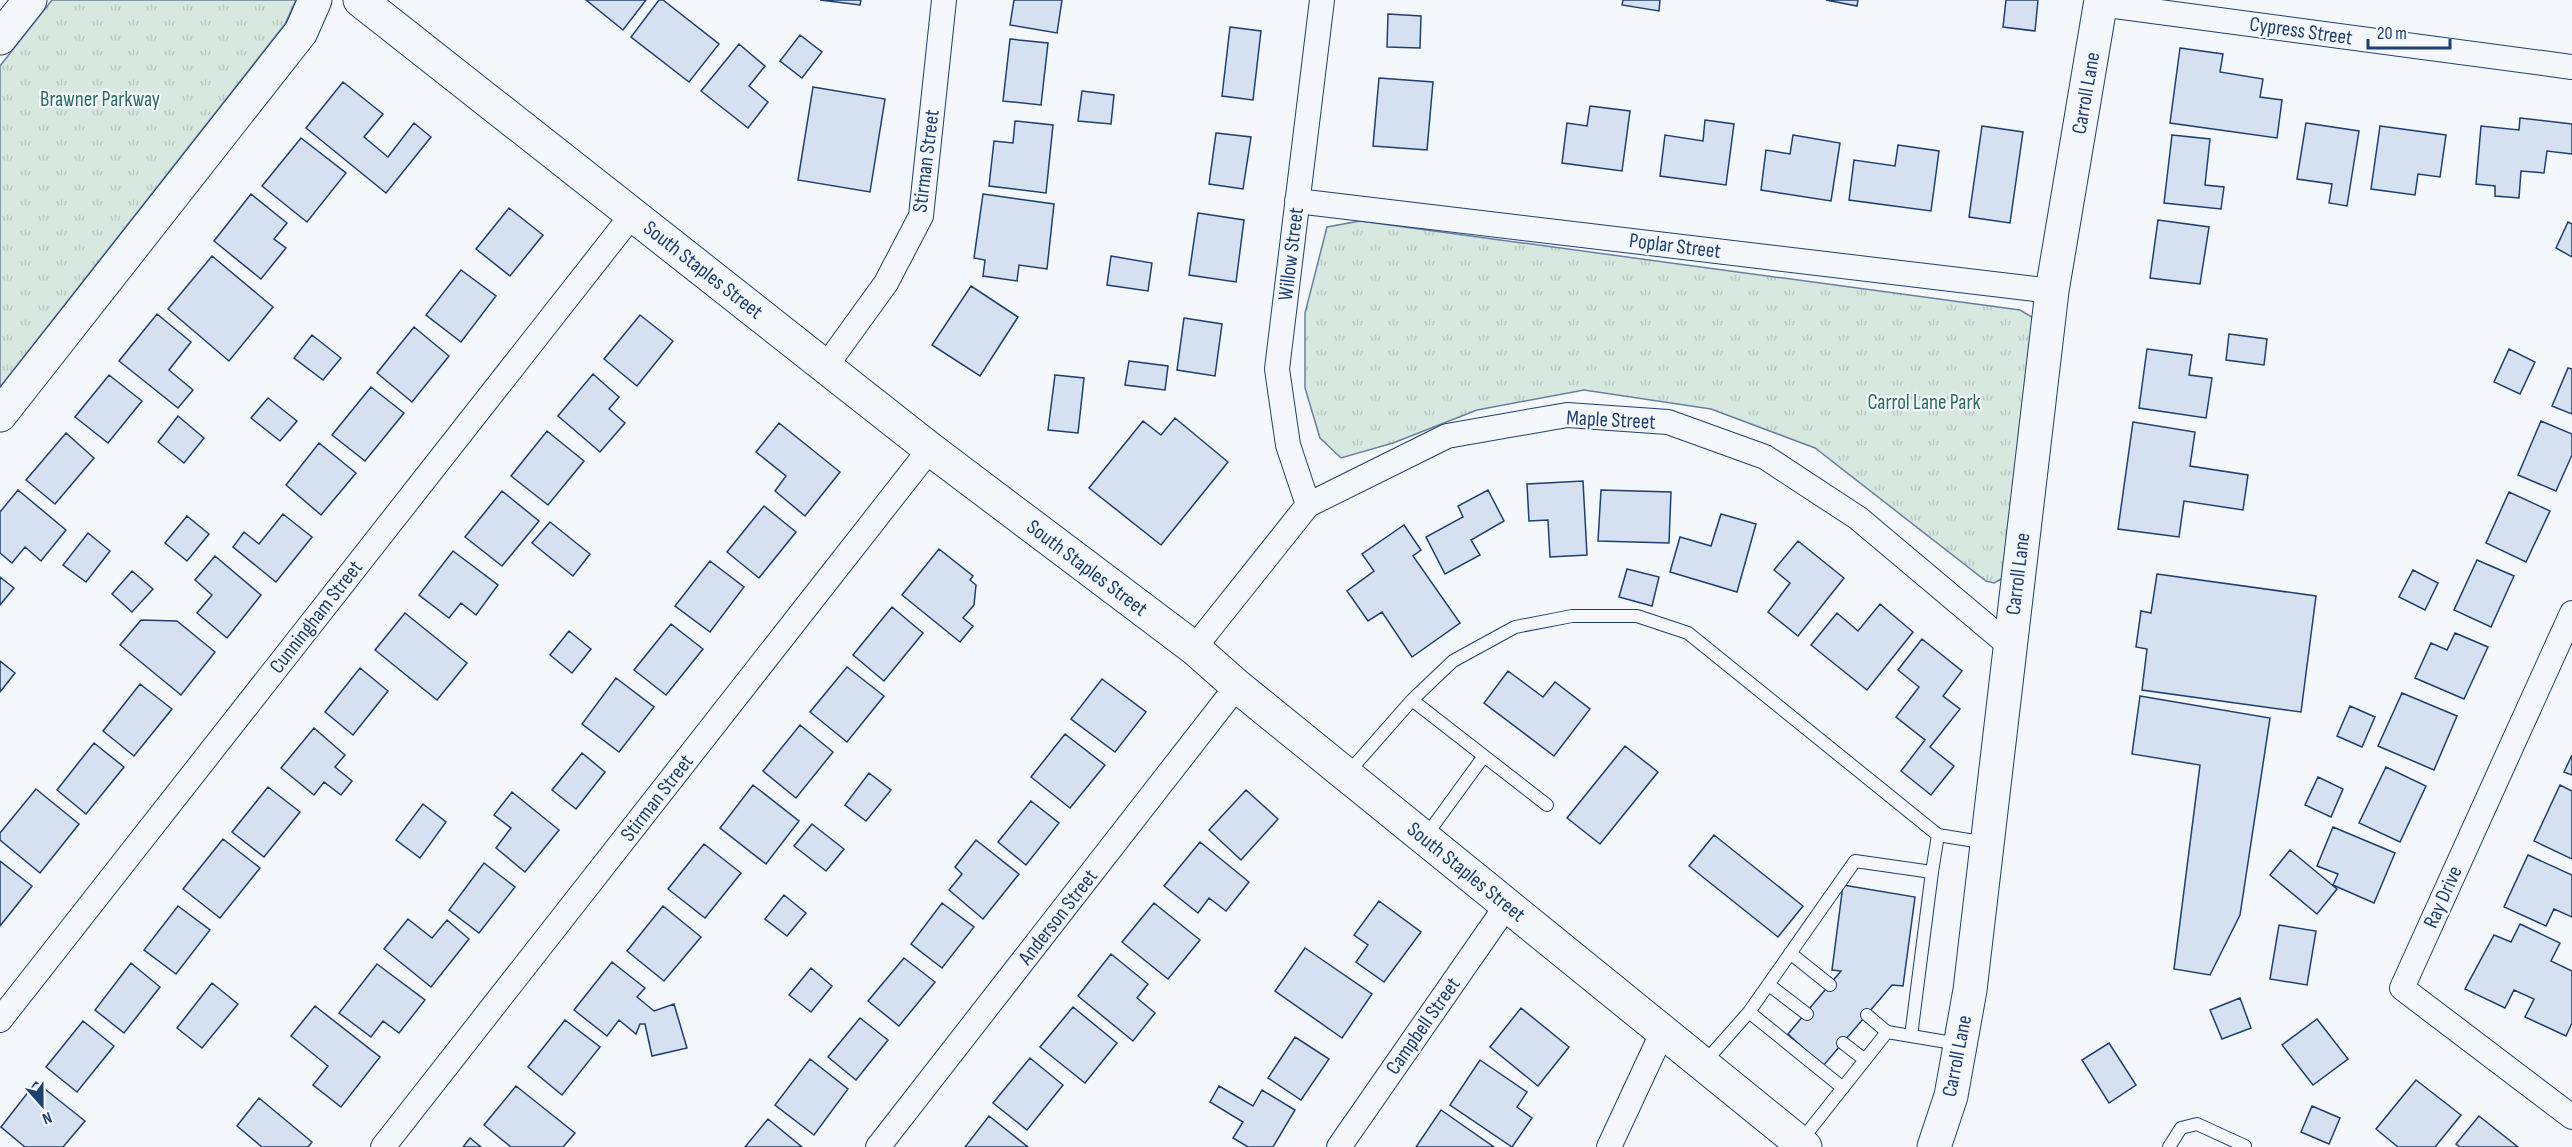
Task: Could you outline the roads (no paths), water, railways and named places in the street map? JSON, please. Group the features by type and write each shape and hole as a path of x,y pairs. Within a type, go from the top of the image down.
{"main road":[{"path":"0,38 30,0"},
{"path":"0,415 301,32 315,0"},
{"name":"South Staples Street","path":"360,0 930,449 1194,648 1237,686 1802,1145"},
{"name":"Carroll Lane","path":"1934,1147 1951,1096 1970,990 2052,291 2101,2"}],"street":[{"name":"Stirman Street","path":"826,366 886,283 921,216 944,0"},
{"name":"Willow Street","path":"1308,505 1288,445 1277,369 1322,0"},
{"name":"Cypress Street","path":"2101,2 2572,67"},
{"name":"Poplar Street","path":"1297,201 2052,291"},
{"name":"Cunningham Street","path":"0,1020 632,215"},
{"name":"Maple Street","path":"1194,648 1308,505 1447,436 1567,415 1668,423 1765,457 1858,518 2009,645"},
{"name":"Stirman Street","path":"383,1147 930,449"},
{"name":"Ray Drive","path":"2572,613 2402,988 2572,1117"},
{"name":"Anderson Street","path":"878,1147 1237,686"},
{"name":"Campbell Street","path":"1339,1147 1507,904"},
{"path":"1609,1147 1663,1031"}],"lane":[{"path":"1346,775 1412,699 1453,661 1515,627 1572,616 1637,616 1688,633 1938,835 1988,843"},
{"path":"1412,699 1547,805"},
{"path":"1425,838 1484,756"},
{"path":"1911,1035 1938,835"},
{"path":"1703,1064 1749,1012 1855,861 1932,872"},
{"path":"1791,953 1830,985"},
{"path":"1769,985 1807,1014"},
{"path":"1749,1012 1844,1088"},
{"path":"1867,1015 1887,1032 1960,1044"},
{"path":"1802,1145 1887,1032"},
{"path":"1843,1043 1865,1060"},
{"path":"2169,1147 2181,1128 2197,1124 2245,1146"}],"park label":[{"name":"Brawner Parkway","path":"100,99"},
{"name":"Carrol Lane Park","path":"1924,402"}]}
